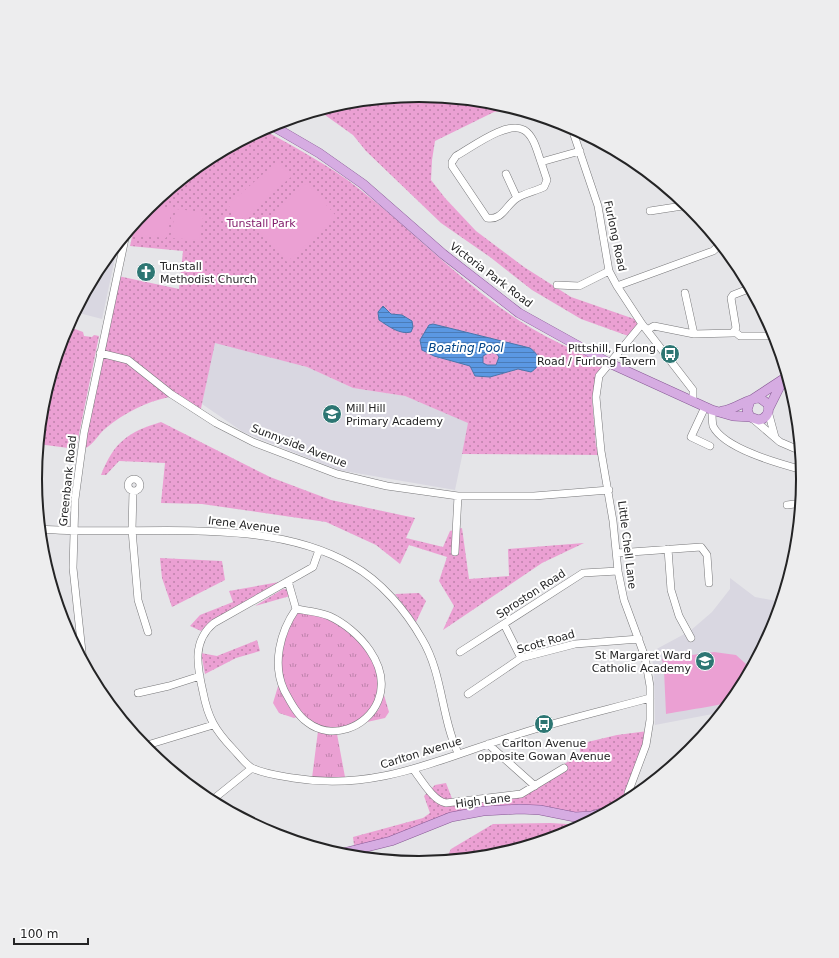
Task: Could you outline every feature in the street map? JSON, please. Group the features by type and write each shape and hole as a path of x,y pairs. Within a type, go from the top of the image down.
{"main road":[{"name":"Victoria Park Road","path":"278,129 319,153 363,184 443,254 519,313 609,362 711,410 733,416 751,418"},
{"path":"711,410 729,410 752,400 784,380"},
{"path":"752,400 747,410 751,418 762,419 777,390 784,381"},
{"path":"752,400 763,400 768,410"},
{"name":"High Lane","path":"353,850 391,841 440,821 477,812 520,809 540,810 574,817 590,816"}],"street":[{"path":"517,127 528,133 534,142 541,162 548,180 546,185 517,198 498,218 487,218 452,166 454,159 496,133 507,128 517,127"},
{"name":"Furlong Road","path":"574,135 598,206 609,271 642,324 693,390 693,401"},
{"path":"541,162 580,151"},
{"path":"506,174 517,198"},
{"path":"650,211 680,206"},
{"name":"Greenbank Road","path":"81,646 73,568 73,530 79,463 100,353 124,245"},
{"path":"617,286 713,251 717,247"},
{"path":"557,285 579,286 609,271"},
{"path":"734,331 736,328 731,298 733,295 746,290"},
{"path":"685,293 694,334"},
{"name":"Little Chell Lane","path":"628,794 646,745 650,698 645,657 624,600 618,571 609,490 601,451 596,397 600,376 609,362 642,324"},
{"path":"647,330 654,326 694,334 732,333 734,331"},
{"path":"734,331 740,336 768,336"},
{"name":"Sunnyside Avenue","path":"100,353 128,360 171,394 216,423 253,442 337,474 387,486 458,496 534,496 609,490"},
{"path":"710,446 691,437 711,410"},
{"path":"711,410 713,425 729,441 748,452 797,468"},
{"path":"768,410 775,437"},
{"path":"751,418 786,446 796,449"},
{"path":"133,491 132,530 138,600 148,632"},
{"path":"455,552 458,496"},
{"path":"787,505 796,504"},
{"name":"Irene Avenue","path":"45,529 198,531 262,536 311,547 352,564 383,588 406,615 422,639 434,662 450,736 458,753"},
{"path":"617,553 701,547 707,555 709,583"},
{"name":"Carlton Avenue","path":"319,550 313,566 208,628 199,642 197,655 207,713 219,734 252,768 278,776 325,782 376,779 413,769 519,733 650,698"},
{"path":"668,550 671,590 679,616 691,638"},
{"name":"Sproston Road","path":"460,652 583,573 618,571"},
{"path":"288,581 296,609 279,647 280,670 283,688 299,713 311,725 322,730 337,731 356,725 370,714 378,700 381,690 380,674 370,652 354,632 333,618 327,615 296,609"},
{"path":"504,624 522,658"},
{"name":"Scott Road","path":"468,694 522,658 575,644 639,639"},
{"path":"138,692 169,686 200,676"},
{"path":"151,744 213,725"},
{"path":"488,744 535,786"},
{"path":"216,797 252,768"},
{"path":"413,769 435,797 442,803 446,803 521,794 564,768"}],"shaded area":[{"path":"114,258 115,258 102,319 80,313 93,290"},
{"name":"Mill Hill Primary Academy","path":"214,342 307,367 353,388 405,396 469,423 455,490 338,470 243,432 202,404"},
{"name":"St Margaret Ward Catholic Academy","path":"730,578 755,597 777,601 758,646 746,668 715,713 655,725 654,670 651,652 690,631 712,612 730,589"}],"green space":[{"path":"395,102 444,102 501,111 494,112 435,141 431,180 445,198 476,231 524,267 571,297 640,321 631,337 581,319 532,290 490,257 441,223 366,151 353,135 323,114"},
{"name":"Tunstall Park","path":"269,133 311,157 358,188 479,291 531,328 559,343 604,362 597,375 592,398 596,447 601,448 602,455 462,454 468,423 405,396 353,388 307,367 215,343 200,413 171,394 169,397 144,405 120,418 103,431 89,446 81,450 118,276 179,289 183,251 130,246 133,234 171,195 210,165 231,152"},
{"path":"278,161 291,177 241,220 228,205"},
{"path":"307,183 337,217 287,262 257,228"},
{"path":"158,207 172,209 166,238 136,235 137,229"},
{"path":"176,209 204,212 199,240 170,238"},
{"path":"74,329 83,332 84,336 99,336 76,449 44,445 49,405 55,381"},
{"path":"161,422 270,477 331,500 415,518 406,538 443,547 450,531 462,528 469,579 509,576 508,549 584,543 542,563 443,630 454,606 439,581 447,557 409,545 400,564 376,545 326,522 202,504 161,503 165,463 119,461 106,475 101,475 111,454 117,446 131,434"},
{"path":"160,558 222,561 225,580 172,607 162,578"},
{"path":"279,582 211,621 201,631 190,626 200,615 233,602 229,591"},
{"path":"283,589 289,590 290,596 255,606"},
{"path":"419,593 426,601 416,622 395,594"},
{"path":"296,609 327,615 367,646 381,682 371,713 337,731 305,721 283,686 279,656"},
{"path":"257,640 260,651 236,658 205,674 201,653 217,656"},
{"path":"714,652 736,655 746,664 745,669 723,703 666,714 662,659"},
{"path":"279,683 286,701 297,717 294,718 279,713 273,703"},
{"path":"384,695 389,712 385,718 367,722 379,709"},
{"path":"318,731 337,734 345,777 312,778"},
{"path":"648,731 631,792 590,816 540,810 464,814 391,841 354,845 353,837 423,818 430,813 424,796 435,785 446,783 453,801 520,791 569,761 581,756 579,744 617,735"},
{"path":"550,823 572,824 517,844 448,856 451,849 493,824"}],"water":[{"path":"383,306 391,314 402,315 412,321 413,327 411,332 407,333 398,331 379,320 378,312"},
{"name":"Boating Pool","path":"433,324 530,348 538,357 539,360 537,366 531,372 518,369 490,377 475,376 470,366 434,356 422,350 420,340 429,325","holes":["490,352 497,354 499,357 496,365 487,365 483,363 483,356"]}],"place":[{"name":"Tunstall Methodist Church","path":"146,272"},
{"name":"Pittshill, Furlong Road / Furlong Tavern","path":"670,354"},
{"name":"Mill Hill Primary Academy","path":"332,414"},
{"name":"St Margaret Ward Catholic Academy","path":"705,661"},
{"name":"Carlton Avenue opposite Gowan Avenue","path":"544,724"}]}
